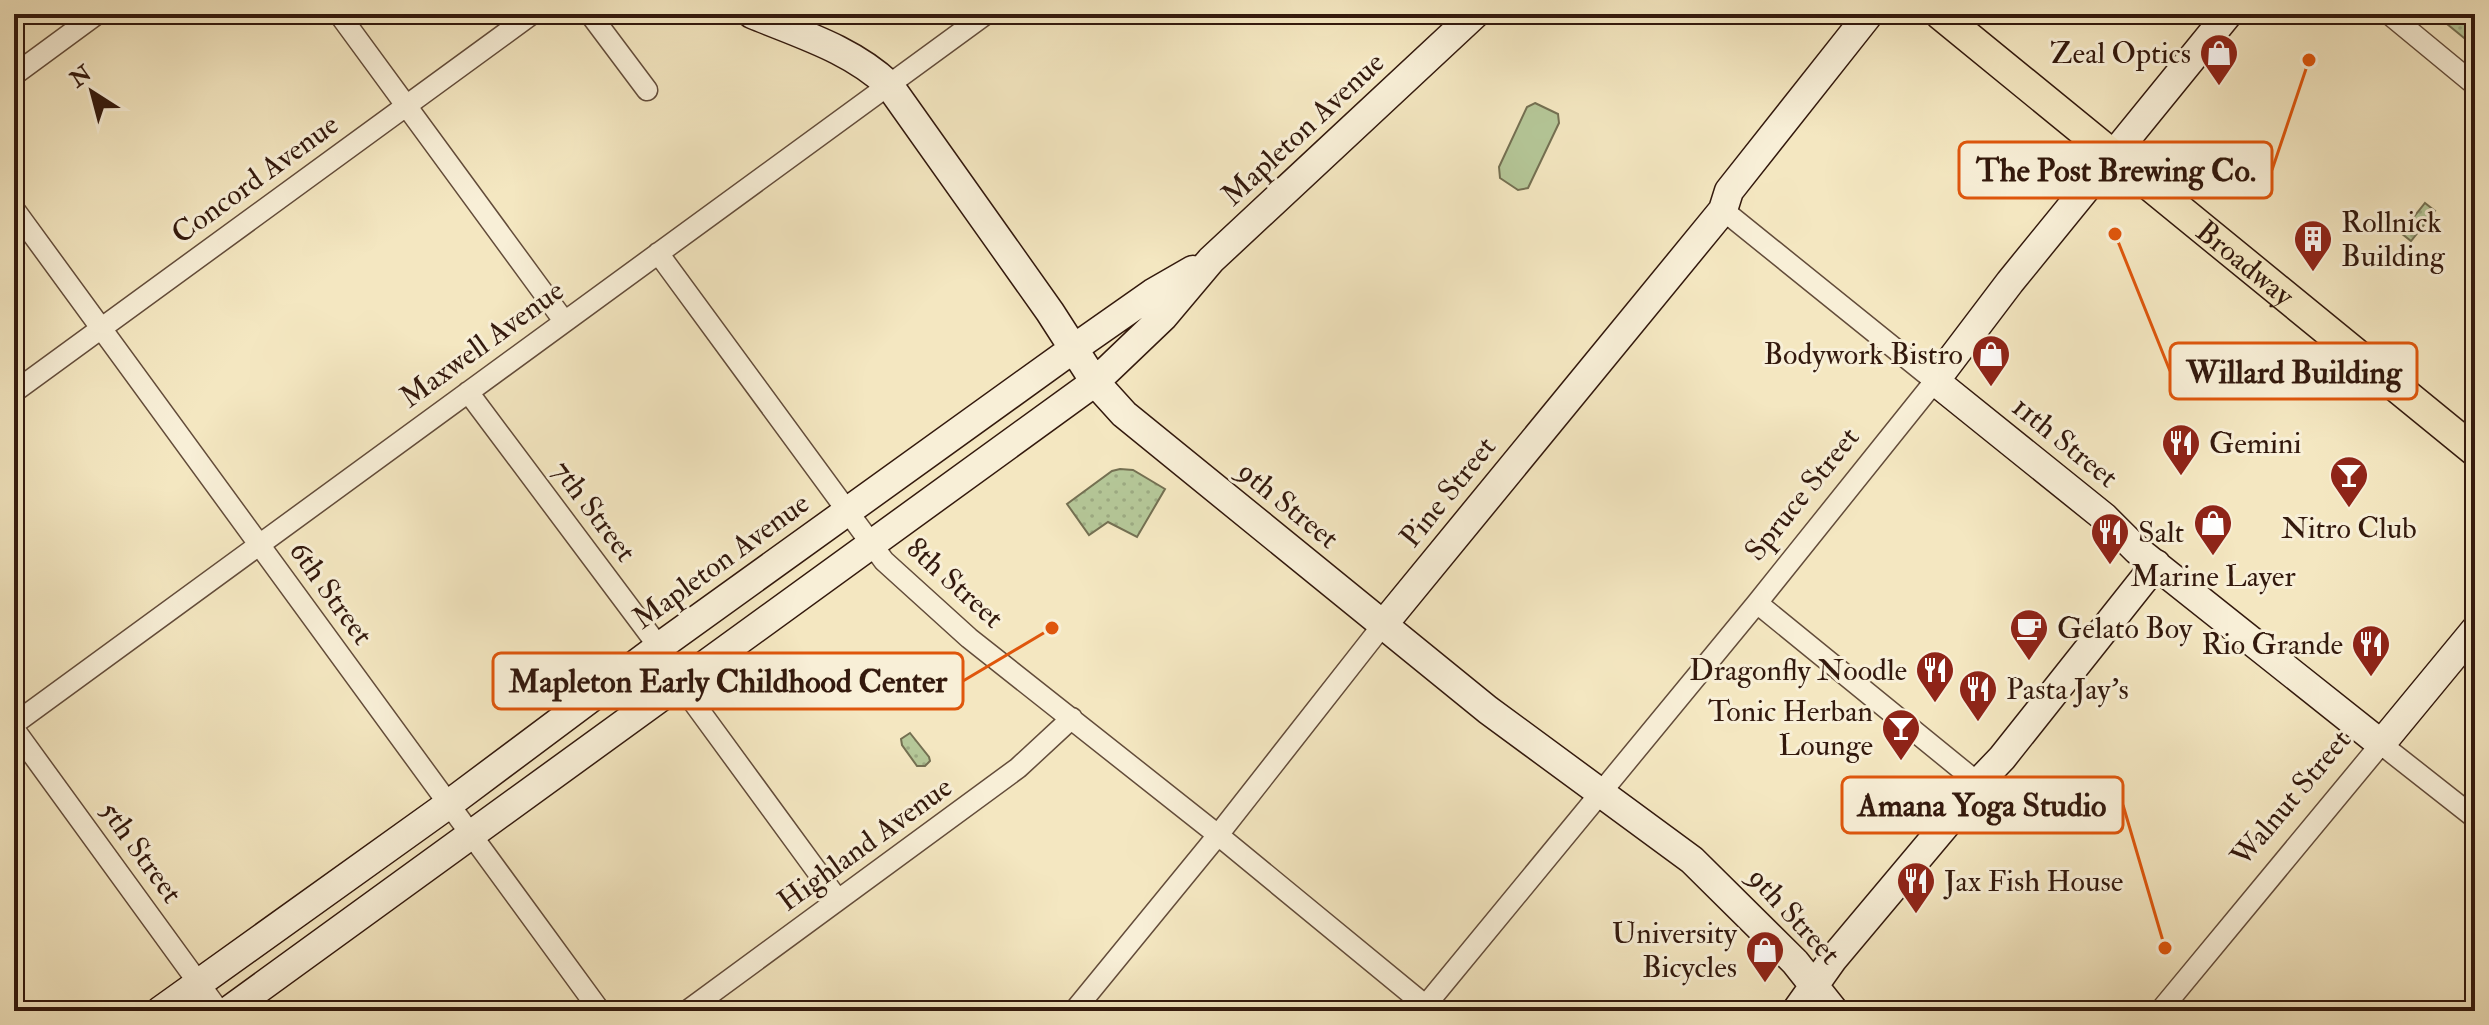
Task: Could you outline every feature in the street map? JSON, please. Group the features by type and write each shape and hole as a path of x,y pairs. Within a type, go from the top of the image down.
{"main road":[{"name":"Broadway","path":"1940,14 2475,451"}],"street":[{"path":"14,75 97,14"},
{"path":"339,14 564,321"},
{"name":"Concord Avenue","path":"14,392 532,14"},
{"path":"590,14 647,90"},
{"name":"9th Street","path":"752,14 838,50 873,70 889,85 1050,312 1095,382 1144,432 1488,710 1692,860 1760,925 1834,1011"},
{"name":"Maxwell Avenue","path":"14,726 986,14"},
{"name":"Mapleton Avenue","path":"228,1011 1095,382 1163,317 1211,260 1475,14"},
{"name":"Pine Street","path":"1074,1011 1218,835 1382,626 1723,210 1729,191 1869,14"},
{"name":"Spruce Street","path":"1426,1009 1757,603 2228,14"},
{"path":"2389,14 2475,85"},
{"name":"6th Street","path":"14,209 600,1011"},
{"name":"11th Street","path":"1723,210 2104,517 2137,550 2475,818"},
{"name":"8th Street","path":"658,253 884,561 969,638 1218,835 1426,1009"},
{"name":"Mapleton Avenue","path":"160,1011 1073,349 1153,293 1211,260"},
{"path":"1972,332 1963,380 1972,405 1990,425"},
{"name":"7th Street","path":"468,392 659,647 680,684 838,900"},
{"path":"1796,1011 1833,959 2002,758 2156,564"},
{"path":"1757,603 1978,783"},
{"name":"Walnut Street","path":"2160,1011 2475,630"},
{"path":"2350,719 2374,724 2390,723 2413,705"},
{"name":"Highland Avenue","path":"687,1011 1018,768 1072,718"},
{"name":"5th Street","path":"14,726 219,1011"}],"green space":[{"path":"2475,17 2475,47 2447,24"},
{"path":"1535,103 1558,114 1559,123 1528,188 1518,190 1500,178 1499,167 1527,107"},
{"path":"2425,203 2435,211 2411,241 2401,233"},
{"path":"1133,470 1165,489 1137,537 1108,522 1089,535 1067,504 1112,471"},
{"path":"910,733 929,757 930,761 925,766 917,766 902,745 901,739"}],"place":[{"name":"The Post Brewing Co.","path":"2309,60"},
{"name":"Zeal Optics","path":"2219,87"},
{"name":"Willard Building","path":"2115,234"},
{"name":"Rollnick Building","path":"2313,273"},
{"name":"Bodywork Bistro","path":"1991,388"},
{"name":"Gemini","path":"2181,477"},
{"name":"Nitro Club","path":"2349,509"},
{"name":"Marine Layer","path":"2213,557"},
{"name":"Salt","path":"2110,566"},
{"name":"Mapleton Early Childhood Center","path":"1052,628"},
{"name":"Gelato Boy","path":"2029,662"},
{"name":"Rio Grande","path":"2371,678"},
{"name":"Dragonfly Noodle","path":"1935,704"},
{"name":"Pasta Jay's","path":"1978,723"},
{"name":"Tonic Herban Lounge","path":"1901,762"},
{"name":"Jax Fish House","path":"1916,915"},
{"name":"Amana Yoga Studio","path":"2165,948"},
{"name":"University Bicycles","path":"1765,984"}]}
